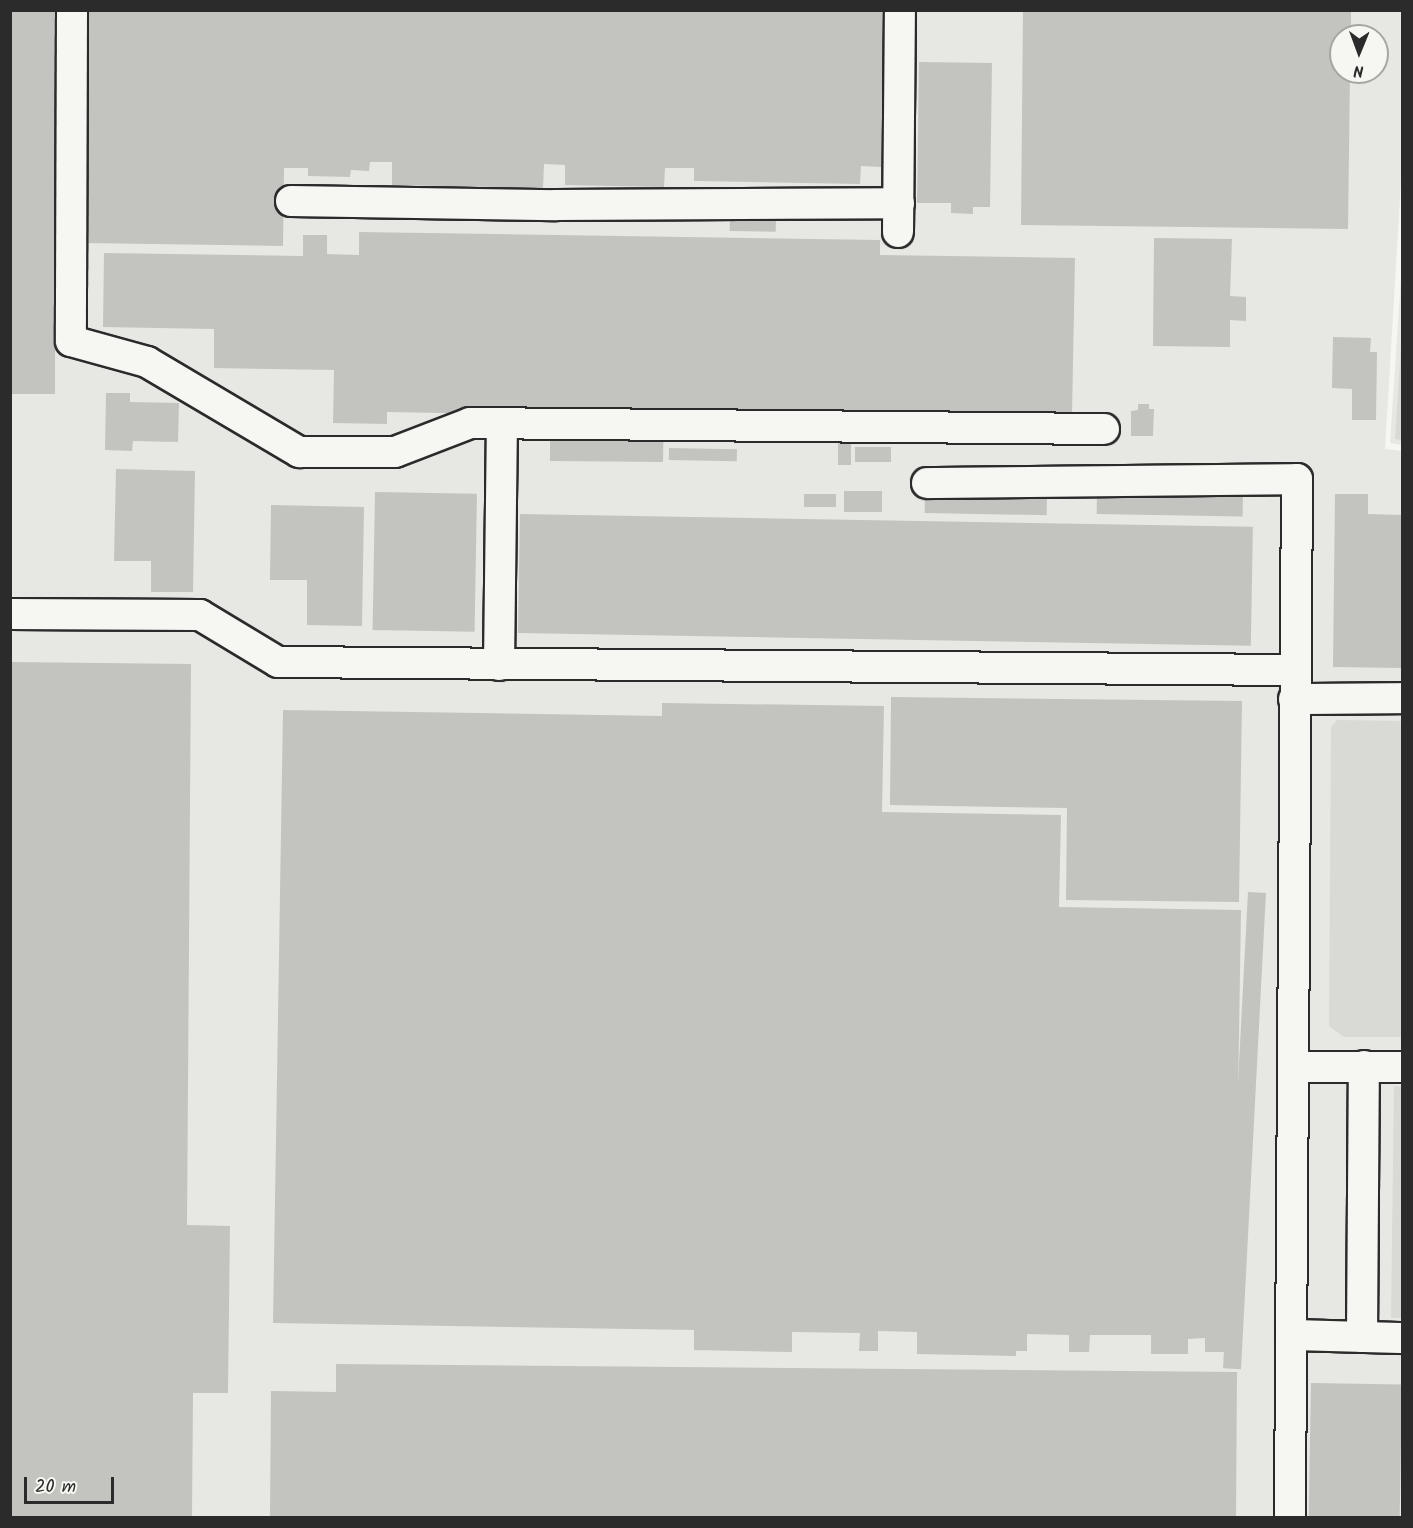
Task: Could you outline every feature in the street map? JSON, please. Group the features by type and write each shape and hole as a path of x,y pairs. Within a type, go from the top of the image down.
{"lane":[{"path":"72,10 71,341 147,362 299,452 394,452 470,423 1104,429"},
{"path":"898,232 900,10"},
{"path":"291,201 556,205 899,203"},
{"path":"499,665 502,424"},
{"path":"927,483 1297,479 1290,1518"},
{"path":"10,614 200,615 278,662 1294,684 1402,698"},
{"path":"1362,1337 1364,1066"},
{"path":"1293,1067 1402,1066"},
{"path":"1292,1335 1402,1338"}],"shaded area":[{"path":"10,11 1402,11 1402,165 1385,449 1402,451 1402,1517 11,1517"},
{"path":"1402,263 1402,445 1390,443"},
{"path":"1402,330 1402,440 1395,439"},
{"path":"1337,720 1402,721 1402,1037 1344,1037 1329,1026 1331,727"},
{"path":"1394,1086 1402,1087 1402,1318 1391,1318"}],"building":[{"path":"10,10 55,10 55,394 10,394"},
{"path":"88,10 884,10 881,167 861,166 860,184 694,181 694,168 665,168 664,187 565,185 565,165 544,164 543,188 392,185 392,162 370,162 369,171 351,170 350,177 308,176 308,168 284,168 283,246 84,243"},
{"path":"1023,10 1351,10 1351,24 1329,24 1329,84 1350,84 1348,229 1021,225"},
{"path":"919,62 992,63 990,207 973,207 973,214 951,213 951,203 917,203"},
{"path":"730,215 776,216 776,232 730,231"},
{"path":"359,232 880,240 880,255 1075,258 1072,415 664,409 663,462 550,461 550,415 387,412 387,424 333,423 334,370 214,368 214,329 103,327 104,253 303,256 303,235 327,235 327,254 359,255"},
{"path":"1154,238 1232,239 1230,296 1246,297 1246,321 1230,320 1230,347 1153,346"},
{"path":"1333,337 1371,338 1370,352 1377,352 1376,420 1352,420 1352,389 1332,388"},
{"path":"106,393 130,393 130,402 179,403 178,442 133,441 132,451 105,450"},
{"path":"1138,404 1149,404 1149,409 1154,409 1153,436 1131,436 1131,411 1138,410"},
{"path":"838,436 851,436 851,465 838,465"},
{"path":"855,447 891,447 891,462 855,462"},
{"path":"669,448 737,449 737,461 669,460"},
{"path":"116,469 195,471 193,592 151,592 151,561 114,561"},
{"path":"844,491 882,491 882,512 844,512"},
{"path":"375,492 477,494 475,632 373,630"},
{"path":"925,492 1047,494 1047,515 925,513"},
{"path":"1097,493 1243,496 1243,517 1097,514"},
{"path":"804,494 836,494 836,507 804,507"},
{"path":"1335,494 1368,494 1368,514 1402,515 1402,668 1333,667"},
{"path":"271,505 364,507 362,626 307,625 307,580 270,580"},
{"path":"520,514 1253,527 1251,646 518,633"},
{"path":"10,662 191,664 187,1225 230,1226 228,1393 193,1393 192,1518 10,1518"},
{"path":"891,697 1242,701 1239,902 1066,900 1067,808 890,805"},
{"path":"662,703 884,706 882,812 1061,815 1059,907 1241,910 1234,1352 1205,1352 1205,1338 1188,1339 1188,1354 1151,1354 1151,1335 1090,1335 1089,1352 1069,1352 1069,1335 1027,1334 1027,1351 1016,1351 1016,1356 917,1354 917,1332 878,1331 878,1351 859,1351 860,1333 792,1332 792,1352 694,1350 694,1330 273,1323 283,710 662,716"},
{"path":"1248,892 1266,893 1241,1369 1223,1368"},
{"path":"336,1364 1237,1372 1236,1518 270,1518 271,1391 336,1392"},
{"path":"1311,1383 1402,1385 1400,1518 1309,1518"}]}
